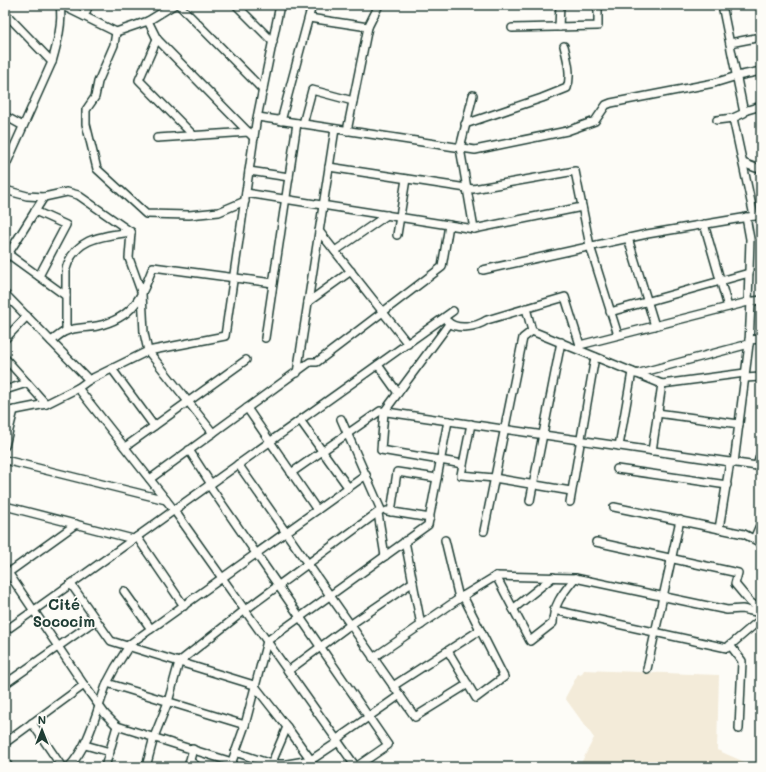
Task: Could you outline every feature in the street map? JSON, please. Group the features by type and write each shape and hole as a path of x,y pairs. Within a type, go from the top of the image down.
{"street":[{"path":"60,5 116,32 148,22 174,5"},
{"path":"5,167 52,62 57,44 61,13 60,5"},
{"path":"84,16 89,5"},
{"path":"179,5 263,90"},
{"path":"236,5 273,42"},
{"path":"5,412 46,404 78,388 89,380 148,351 225,336 250,171 252,135 258,118 280,5"},
{"path":"281,121 312,5"},
{"path":"347,131 368,27 379,5"},
{"path":"559,27 560,5"},
{"path":"512,28 598,26 598,5"},
{"path":"722,5 744,111"},
{"path":"5,13 52,62"},
{"path":"309,18 368,27"},
{"path":"148,22 157,39 252,135"},
{"path":"116,32 114,46 98,82 95,97 86,110 86,124 97,169 146,214 189,215 219,212 245,201"},
{"path":"730,43 761,37"},
{"path":"157,39 139,80 194,136"},
{"path":"465,124 567,88 569,82 567,58 564,46"},
{"path":"258,118 475,150 566,131 595,121 606,105 611,103 714,83 736,76 761,71"},
{"path":"265,338 289,177 300,124 312,90 353,101"},
{"path":"472,95 460,148 474,229"},
{"path":"717,120 733,118 744,113 744,111 761,106"},
{"path":"5,116 23,126"},
{"path":"718,529 739,424 749,342 750,239 754,217 733,118"},
{"path":"297,372 335,129"},
{"path":"157,138 252,135"},
{"path":"743,162 756,168 761,167"},
{"path":"329,167 473,189 575,171 590,246 618,336"},
{"path":"250,171 289,177"},
{"path":"398,235 406,179"},
{"path":"5,190 27,196 44,197 67,192 78,195 131,232"},
{"path":"246,193 474,229 582,207"},
{"path":"44,197 7,256 39,276 66,296"},
{"path":"35,211 66,224 39,276"},
{"path":"335,251 387,215"},
{"path":"483,270 628,238 704,224 754,217"},
{"path":"704,224 728,307"},
{"path":"150,479 310,362 317,362 442,267 450,225"},
{"path":"319,231 408,344"},
{"path":"131,232 129,258 142,294 144,333 148,351 213,433"},
{"path":"66,331 66,269 68,260 77,248 87,241 98,237 131,232"},
{"path":"628,238 655,326"},
{"path":"51,341 66,331 98,326 114,321 122,316 142,294 153,267 273,283"},
{"path":"308,302 351,271"},
{"path":"610,312 749,274"},
{"path":"5,294 89,380"},
{"path":"444,318 450,324 456,326 476,326 487,320 565,296 579,347"},
{"path":"579,347 750,301 761,300"},
{"path":"526,308 532,331"},
{"path":"5,630 453,311"},
{"path":"5,339 27,316"},
{"path":"450,324 384,412 381,450 463,464"},
{"path":"532,331 560,342 579,347 595,357 662,384 745,375 761,376"},
{"path":"484,530 523,338 532,331"},
{"path":"634,373 761,339"},
{"path":"530,501 560,342"},
{"path":"570,502 595,357"},
{"path":"5,358 46,404"},
{"path":"125,447 246,360"},
{"path":"378,365 398,393"},
{"path":"112,369 154,426"},
{"path":"619,446 634,373"},
{"path":"5,390 28,383"},
{"path":"652,451 662,384"},
{"path":"78,388 174,510 356,767 388,745 278,586 189,450"},
{"path":"247,408 317,510"},
{"path":"5,446 14,410"},
{"path":"292,473 380,411 760,466 761,452"},
{"path":"658,413 739,424"},
{"path":"300,420 348,487"},
{"path":"342,420 366,475 379,512 385,556"},
{"path":"76,524 7,570 98,705 117,726 193,749 231,764 245,725 254,685 267,641 428,525 448,421"},
{"path":"471,424 461,475 494,478 572,491"},
{"path":"5,460 166,500"},
{"path":"238,464 415,717 468,684"},
{"path":"617,469 727,485"},
{"path":"391,512 398,472 437,478"},
{"path":"69,767 85,745 107,683 128,646 366,475"},
{"path":"5,506 135,538 184,606"},
{"path":"614,507 744,534 758,541 761,523"},
{"path":"146,767 154,737 168,702 179,662 245,610 379,512 391,512 430,518"},
{"path":"647,670 680,520"},
{"path":"445,540 461,597 504,677 476,698 448,651"},
{"path":"405,541 421,625"},
{"path":"596,542 738,573 735,584 750,602 761,612"},
{"path":"373,658 461,597 496,576 575,578 727,610 742,608 761,612"},
{"path":"496,576 530,641 552,623 554,610 560,597 575,578"},
{"path":"513,609 553,577"},
{"path":"288,671 350,624 413,582"},
{"path":"71,584 111,641 254,685 287,727 312,763"},
{"path":"124,591 151,629"},
{"path":"554,610 726,648 761,619"},
{"path":"5,684 96,620"},
{"path":"393,686 480,630"},
{"path":"730,645 742,661 739,729"},
{"path":"107,683 245,725"},
{"path":"5,743 84,685"},
{"path":"235,752 270,765 312,763 338,740 400,695"},
{"path":"32,723 62,767"},
{"path":"106,767 117,726"},
{"path":"270,765 287,727"},
{"path":"85,745 110,752"},
{"path":"193,749 189,764 198,767"},
{"path":"5,761 9,767"}],"shaded area":[{"path":"584,670 719,675 717,750 756,767 579,767 594,738 565,698 578,674 581,675"}],"district":[{"name":"Cité Sococim","path":"64,612"}]}
